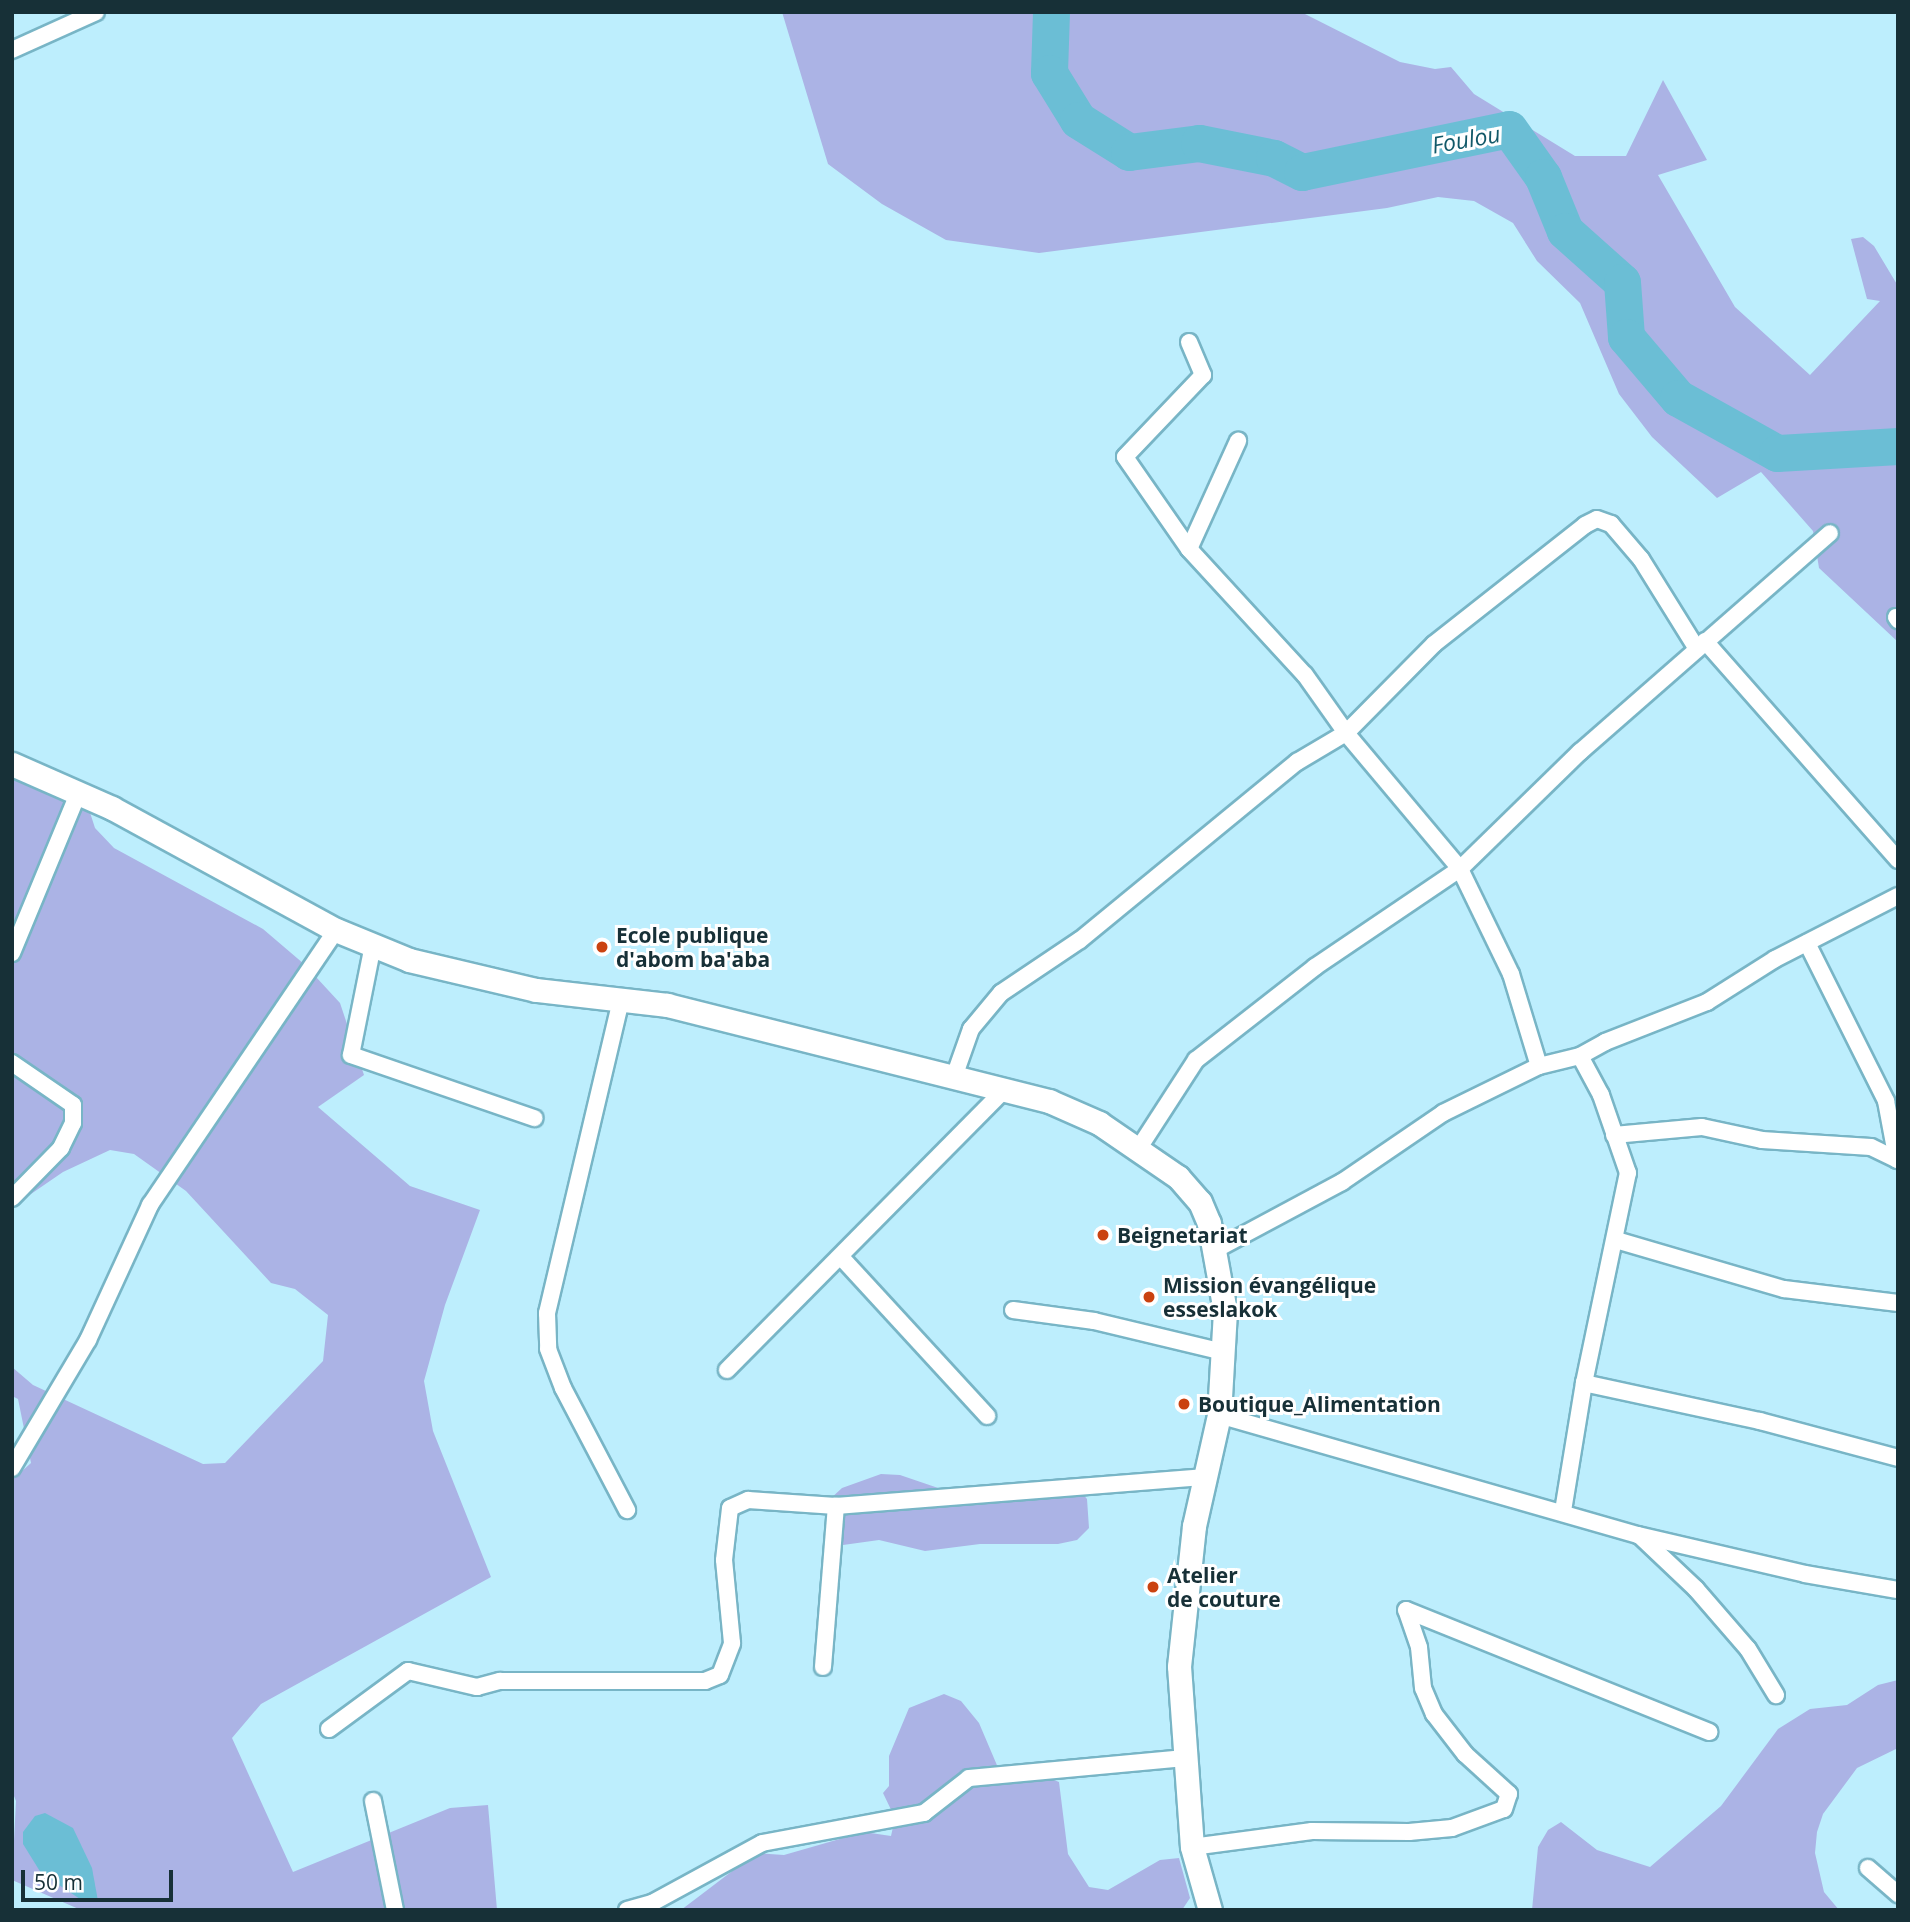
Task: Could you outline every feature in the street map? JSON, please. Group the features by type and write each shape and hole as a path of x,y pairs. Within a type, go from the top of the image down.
{"street":[{"path":"12,50 96,12"},
{"path":"1189,342 1203,376 1125,457 1189,549 1305,676 1346,733 1460,869 1511,974 1539,1066"},
{"path":"1189,549 1238,440"},
{"path":"954,1077 971,1029 1001,993 1080,940 1297,762 1346,733 1434,644 1566,537 1597,519 1611,524 1641,559 1701,645 1898,860"},
{"path":"1139,1148 1196,1060 1315,967 1460,869 1580,752 1830,533"},
{"path":"12,764 79,791 336,930 409,960 537,990 667,1005 1049,1101 1099,1122 1178,1177 1200,1202 1217,1249 1225,1311 1219,1415 1203,1477 1179,1666 1192,1847 1210,1910"},
{"path":"12,953 79,791"},
{"path":"1217,1249 1342,1182 1443,1112 1539,1066 1580,1056 1605,1041 1707,1002 1807,943 1898,896"},
{"path":"12,1468 88,1340 150,1205 336,930"},
{"path":"1807,943 1886,1101 1898,1160"},
{"path":"373,945 351,1055 534,1118"},
{"path":"621,1000 547,1313 548,1349 563,1388 627,1510"},
{"path":"1563,1511 1584,1383 1628,1174 1601,1095 1580,1056"},
{"path":"12,1063 73,1105 74,1123 61,1148 12,1198"},
{"path":"727,1370 1004,1090"},
{"path":"1614,1135 1702,1127 1762,1140 1871,1147 1898,1160"},
{"path":"1616,1240 1784,1289 1898,1303"},
{"path":"841,1257 987,1416"},
{"path":"1013,1310 1094,1321 1223,1352"},
{"path":"1584,1383 1760,1421 1898,1458"},
{"path":"1219,1415 1563,1511 1638,1535 1805,1574 1898,1590"},
{"path":"329,1729 408,1671 477,1686 500,1681 705,1681 720,1675 732,1643 724,1560 730,1508 748,1500 836,1506 1203,1477"},
{"path":"823,1667 836,1506"},
{"path":"1638,1535 1696,1589 1748,1648 1776,1695"},
{"path":"1192,1847 1312,1831 1409,1832 1452,1828 1504,1809 1509,1794 1465,1754 1434,1714 1423,1688 1419,1647 1406,1609 1709,1732"},
{"path":"627,1910 652,1903 762,1843 925,1813 969,1778 1185,1758"},
{"path":"373,1801 395,1910"},
{"path":"1868,1868 1898,1894"}],"shaded area":[{"path":"782,12 1301,12 1400,62 1435,69 1451,67 1474,94 1575,156 1626,156 1663,80 1707,160 1658,175 1735,307 1810,375 1880,301 1867,299 1851,239 1863,237 1874,246 1898,286 1898,642 1819,568 1813,531 1761,472 1717,498 1652,437 1619,394 1580,303 1537,261 1513,223 1474,201 1438,197 1387,208 1039,253 946,240 882,204 828,164"},
{"path":"12,764 83,791 95,828 114,848 263,929 304,964 340,1003 364,1075 318,1107 410,1186 480,1210 445,1305 424,1381 433,1431 491,1577 261,1704 232,1738 293,1872 450,1808 488,1805 497,1910 81,1910 12,1880 16,1801 12,1791 12,1480 31,1463 18,1399 12,1396 12,1367 33,1385 203,1464 225,1463 323,1361 328,1315 295,1289 271,1283 186,1191 134,1154 110,1150 63,1172 12,1207"},
{"path":"881,1474 900,1475 947,1491 1075,1485 1087,1499 1089,1528 1077,1540 1058,1544 980,1544 925,1551 879,1540 843,1545 836,1538 829,1500 842,1488"},
{"path":"1898,1680 1898,1748 1857,1768 1823,1814 1817,1832 1815,1853 1824,1892 1839,1910 1532,1910 1538,1847 1548,1830 1561,1822 1597,1850 1650,1867 1721,1806 1778,1729 1810,1709 1847,1705 1878,1685"},
{"path":"944,1694 961,1701 979,1723 1002,1777 1041,1775 1059,1782 1068,1854 1089,1887 1108,1890 1160,1860 1179,1858 1190,1898 1182,1910 681,1910 756,1853 784,1855 864,1832 891,1836 895,1818 883,1793 889,1786 889,1756 909,1708"},
{"path":"45,1813 73,1828 92,1868 98,1901 80,1899 41,1873 23,1844 23,1832 35,1816"}],"waterway":[{"name":"Foulou","path":"1051,12 1049,73 1078,120 1129,152 1199,143 1274,158 1302,172 1509,129 1543,177 1565,231 1622,282 1626,337 1678,398 1777,453 1898,446"}],"place":[{"name":"Ecole publique d'abom ba'aba","path":"602,947"},
{"name":"Beignetariat","path":"1103,1235"},
{"name":"Mission évangélique esseslakok","path":"1149,1297"},
{"name":"Boutique_Alimentation","path":"1184,1404"},
{"name":"Atelier de couture","path":"1153,1587"}]}
